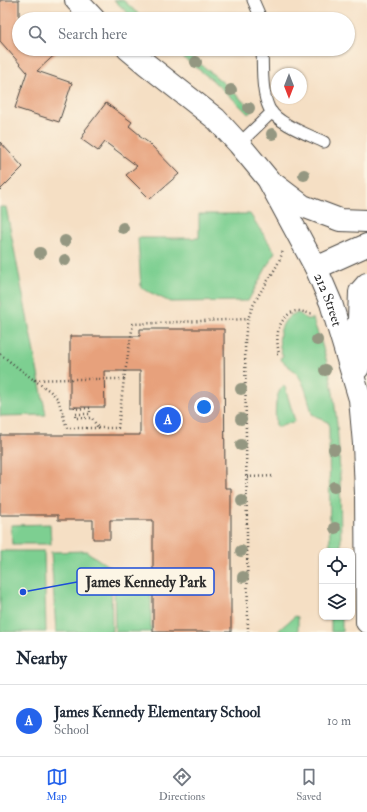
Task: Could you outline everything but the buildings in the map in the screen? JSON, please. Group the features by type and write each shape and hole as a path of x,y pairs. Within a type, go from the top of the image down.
{"street":[{"path":"76,0 87,12"},
{"name":"212 Street","path":"136,56 216,119 268,179 316,268 331,302 360,400 366,486 367,622"},
{"path":"268,179 303,206 340,220 367,221"},
{"path":"316,268 367,245"},
{"path":"360,400 358,347 360,292 367,284"}],"lane":[{"path":"252,0 258,12"},
{"path":"262,56 264,90 266,100 272,112 282,122 324,142"},
{"path":"238,144 272,112"}],"path":[{"path":"248,632 246,326 254,303 278,264 283,248"},
{"path":"277,354 279,354 277,334 280,324 286,316 299,310 311,314 318,312 331,302"},
{"path":"0,354 50,392 58,400 67,428 118,428 133,324 248,318"},
{"path":"34,380 124,379"},
{"path":"75,407 75,409 90,408 90,414 76,414 76,418 92,418 98,428"},
{"path":"247,477 275,476"}],"green space":[{"path":"114,0 123,0 136,12 127,12"},
{"path":"181,56 191,56 253,110 248,114 211,79"},
{"path":"0,207 6,207 46,415 0,416"},
{"path":"199,214 250,214 275,252 248,301 170,302 141,288 138,238 199,238"},
{"path":"299,313 306,319 313,319 323,347 330,375 339,450 341,548 330,548 329,423 312,414 302,382 294,371 280,358 283,356 279,340 281,329 283,324 291,315"},
{"path":"283,386 285,387 295,421 276,427 275,411 278,394"},
{"path":"50,524 51,544 12,544 11,525"},
{"path":"0,551 44,551 46,632 0,632"},
{"path":"86,551 111,568 112,632 56,632 51,552"},
{"path":"114,586 151,587 151,632 115,632"},
{"path":"295,616 298,617 298,632 278,632 280,629"},
{"path":"331,620 342,620 342,632 331,632"}],"place":[{"name":"James Kennedy Elementary School","path":"168,420"},
{"name":"James Kennedy Park","path":"23,592"}]}
